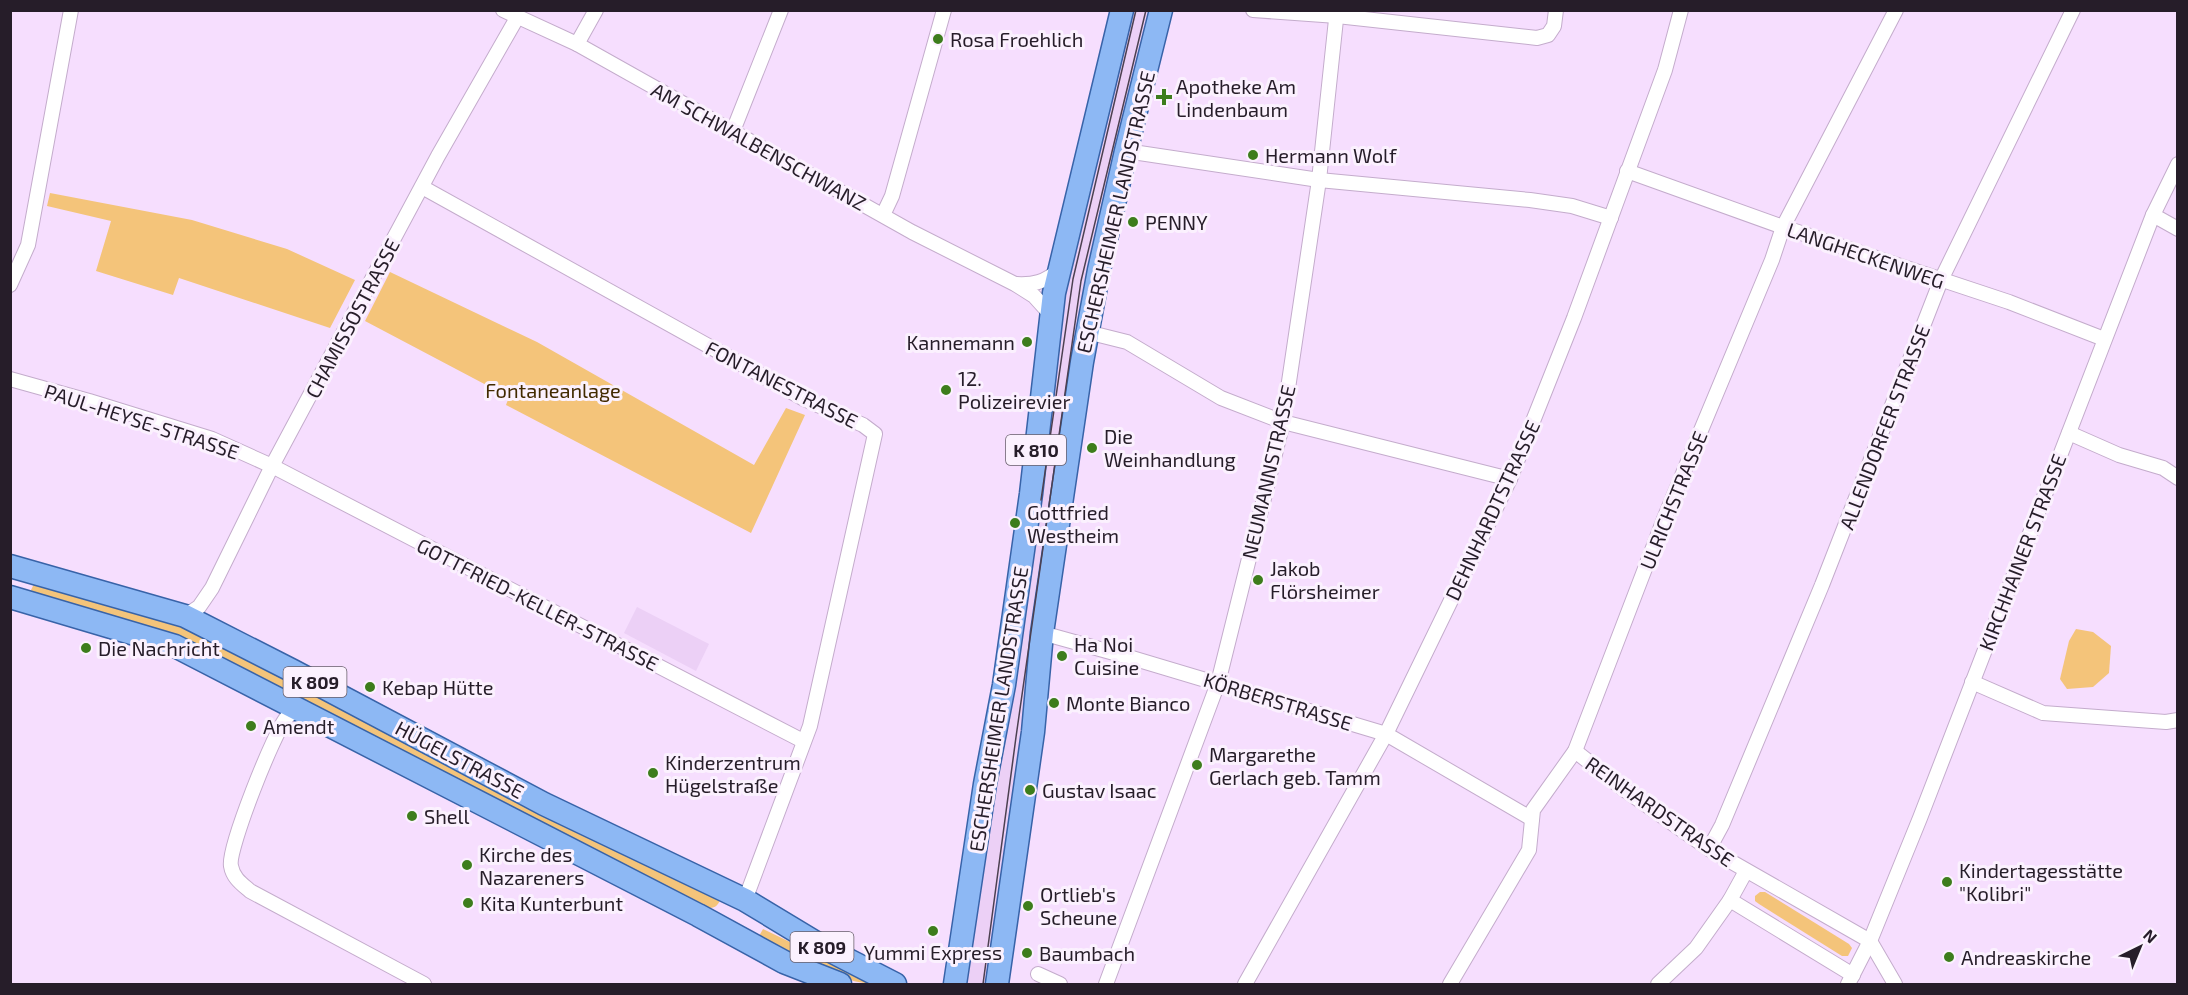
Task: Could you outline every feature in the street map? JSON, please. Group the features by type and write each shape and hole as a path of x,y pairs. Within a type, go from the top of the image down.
{"main road":[{"name":"ESCHERSHEIMER LANDSTRASSE","path":"955,984 985,784 1004,685 1031,494 1054,293 1122,10"},
{"name":"ESCHERSHEIMER LANDSTRASSE","path":"997,984 1005,914 1033,732 1042,633 1087,332 1126,151 1161,10"},
{"name":"HÜGELSTRASSE","path":"10,566 185,616 544,804 745,900 777,921 895,984"},
{"path":"17,599 28,578 36,574"},
{"name":"HÜGELSTRASSE","path":"17,599 175,646 698,915 784,962 840,984"},
{"path":"698,915 714,918 732,916 741,908 745,900"},
{"path":"750,944 748,928 754,920 762,918 777,921"}],"street":[{"path":"10,285 28,245 71,10"},
{"name":"AM SCHWALBENSCHWANZ","path":"503,10 577,44 883,215 1015,284 1034,296 1052,316"},
{"path":"577,44 596,10"},
{"path":"733,131 781,10"},
{"path":"883,215 892,196 944,10"},
{"path":"1253,10 1337,13 1537,38 1548,35 1554,26 1556,10"},
{"name":"DEHNHARDTSTRASSE","path":"1245,984 1386,734 1510,479 1574,318 1665,70 1681,10"},
{"name":"ULRICHSTRASSE","path":"1450,984 1529,850 1533,810 1575,751 1664,519 1784,227 1896,10"},
{"name":"ALLENDORFER STRASSE","path":"1709,849 1722,825 1822,585 1941,280 2073,10"},
{"name":"NEUMANNSTRASSE","path":"1106,984 1218,683 1283,422 1319,180 1337,13"},
{"name":"CHAMISSOSTRASSE","path":"185,616 199,607 212,588 272,466 422,187 518,16"},
{"path":"1126,151 1319,180 1530,200 1572,206 1611,218"},
{"name":"KIRCHHAINER STRASSE","path":"1851,980 1869,941 1972,682 2153,215 2178,164"},
{"name":"LANGHECKENWEG","path":"1627,171 1784,227 2010,302 2104,339"},
{"name":"FONTANESTRASSE","path":"422,187 804,399 863,425 875,434 810,726 745,900"},
{"path":"2153,215 2178,229"},
{"path":"1015,284 1030,285 1041,282 1060,268"},
{"path":"1087,332 1127,342 1221,398 1283,422 1510,479"},
{"name":"PAUL-HEYSE-STRASSE","path":"10,379 212,439 272,466"},
{"path":"2069,433 2119,455 2163,468 2178,478"},
{"name":"GOTTFRIED-KELLER-STRASSE","path":"272,466 803,741"},
{"name":"KÖRBERSTRASSE","path":"1042,633 1386,734 1532,819"},
{"path":"1972,682 2043,713 2166,722 2178,720"},
{"path":"298,709 287,717 239,826 230,855 231,867 237,881 250,891 424,984"},
{"name":"REINHARDSTRASSE","path":"1575,751 1622,788 1709,849 1869,941"},
{"name":"REINHARDSTRASSE","path":"1658,984 1696,948 1730,900 1746,872"},
{"path":"1730,900 1851,980"},
{"path":"1869,941 1895,984"},
{"path":"1038,974 1060,984"}],"shaded area":[{"path":"1134,11 1150,11 1084,282 987,984 963,984 1000,753 1004,753 1060,318 1077,237"},
{"path":"637,607 709,644 696,671 624,633"}],"green space":[{"path":"50,193 192,220 287,249 355,280 330,328 179,278 173,295 96,271 111,221 47,206"},
{"name":"Fontaneanlage","path":"390,272 537,342 754,465 786,408 805,415 751,533 506,405 509,397 365,321"},
{"path":"35,582 159,614 720,899 718,904 706,908 178,639 33,594 31,590"},
{"path":"2076,629 2093,632 2111,646 2109,673 2093,687 2067,689 2060,679 2069,641"},
{"path":"1760,892 1765,892 1849,944 1852,948 1848,956 1842,956 1759,904 1755,901 1755,896"},
{"path":"763,929 877,984 847,979 801,960 758,938"}],"tram line":[{"path":"1041,500 1073,279 1136,10"},
{"path":"983,984 1081,281 1146,10"}],"place":[{"name":"Rosa Froehlich","path":"938,39"},
{"name":"Apotheke Am Lindenbaum","path":"1164,97"},
{"name":"Hermann Wolf","path":"1253,155"},
{"name":"PENNY","path":"1133,222"},
{"name":"Kannemann","path":"1027,342"},
{"name":"12. Polizeirevier","path":"946,390"},
{"name":"Die Weinhandlung","path":"1092,448"},
{"name":"Gottfried Westheim","path":"1015,523"},
{"name":"Jakob Flörsheimer","path":"1258,580"},
{"name":"Die Nachricht","path":"86,648"},
{"name":"Ha Noi Cuisine","path":"1062,656"},
{"name":"Kebap Hütte","path":"370,687"},
{"name":"Monte Bianco","path":"1054,703"},
{"name":"Amendt","path":"251,726"},
{"name":"Margarethe Gerlach geb. Tamm","path":"1197,765"},
{"name":"Kinderzentrum Hügelstraße","path":"653,773"},
{"name":"Gustav Isaac","path":"1030,790"},
{"name":"Shell","path":"412,816"},
{"name":"Kirche des Nazareners","path":"467,865"},
{"name":"Kindertagesstätte \"Kolibri\"","path":"1947,882"},
{"name":"Kita Kunterbunt","path":"468,903"},
{"name":"Ortlieb's Scheune","path":"1028,906"},
{"name":"Yummi Express","path":"933,931"},
{"name":"Baumbach","path":"1027,953"},
{"name":"Andreaskirche","path":"1949,957"}]}
